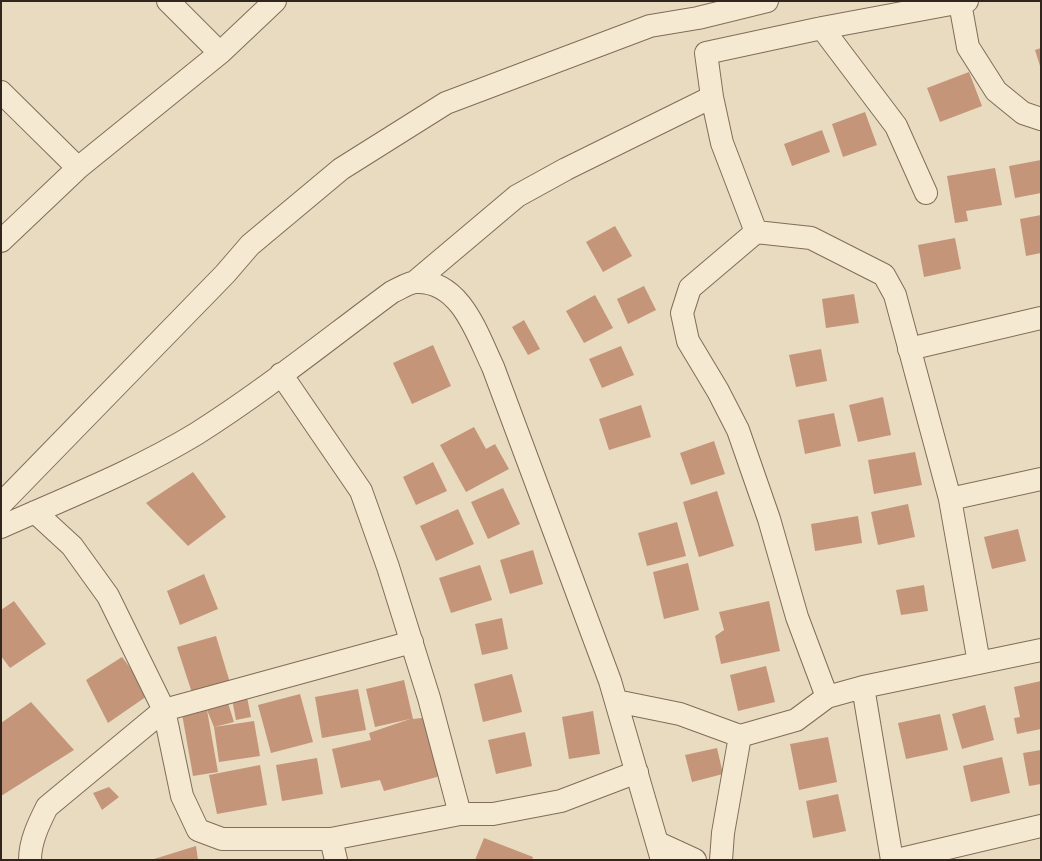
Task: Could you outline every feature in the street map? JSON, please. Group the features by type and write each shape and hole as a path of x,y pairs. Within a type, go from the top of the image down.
{"street":[{"path":"168,1 220,53"},
{"path":"1,241 78,168 220,53 274,1"},
{"path":"1,504 218,281 250,245 341,169 446,103 650,26 698,18 767,1"},
{"path":"706,53 822,28 963,2 968,47 996,92 1023,113 1041,119"},
{"path":"698,18 722,143 756,232"},
{"path":"822,28 896,126 926,193"},
{"path":"1,92 78,168"},
{"path":"1,527 139,464 195,434 281,374 392,292 415,282 517,196 566,169 712,96"},
{"path":"827,697 797,617 769,519 738,430 688,340 682,313 690,288 756,232 811,238 884,275 895,295 950,499 979,664"},
{"path":"415,282 435,284 450,294 470,320 493,367 607,672 660,851 694,860"},
{"path":"909,349 1041,318"},
{"path":"281,374 361,492 412,642 460,814"},
{"path":"950,499 1041,479"},
{"path":"35,512 72,546 108,596 164,710 182,796 198,830 222,839 334,849 460,814 494,814 561,801 637,772"},
{"path":"30,860 30,852 37,827 47,807 164,710 412,642"},
{"path":"616,701 680,714 740,736 796,720 827,697 863,687 1041,650"},
{"path":"863,687 892,860"},
{"path":"721,860 723,834 740,736"},
{"path":"897,860 1041,826"}],"building":[{"path":"1041,48 1041,65 1040,66 1035,50"},
{"path":"969,72 982,106 940,122 927,88"},
{"path":"865,112 877,145 843,157 832,124"},
{"path":"822,130 830,152 792,166 784,144"},
{"path":"1041,160 1041,193 1015,198 1009,166"},
{"path":"995,168 1002,205 966,211 968,221 955,223 947,176"},
{"path":"1041,215 1041,253 1026,256 1020,219"},
{"path":"615,226 632,256 603,272 586,242"},
{"path":"955,238 961,269 924,277 918,245"},
{"path":"644,286 656,310 628,324 617,299"},
{"path":"854,294 859,323 826,328 822,299"},
{"path":"595,295 613,328 584,343 566,311"},
{"path":"524,320 540,349 528,355 512,327"},
{"path":"433,345 451,386 412,404 393,363"},
{"path":"621,346 634,375 602,388 589,359"},
{"path":"821,349 827,381 796,387 789,355"},
{"path":"883,397 891,435 858,442 849,405"},
{"path":"641,405 651,437 609,450 599,419"},
{"path":"834,413 841,446 805,454 798,420"},
{"path":"474,427 486,449 495,444 509,469 466,492 440,445"},
{"path":"714,441 725,474 691,485 680,453"},
{"path":"915,452 922,485 874,494 868,460"},
{"path":"433,462 447,491 416,505 403,477"},
{"path":"193,472 226,517 188,546 146,503"},
{"path":"503,488 520,524 488,539 471,502"},
{"path":"717,491 734,546 699,557 683,502"},
{"path":"908,504 915,537 878,545 871,512"},
{"path":"458,509 474,544 436,561 420,526"},
{"path":"858,516 862,543 815,551 811,524"},
{"path":"677,522 686,556 647,566 638,533"},
{"path":"1018,529 1026,561 992,569 984,537"},
{"path":"533,550 543,584 510,594 500,560"},
{"path":"688,563 699,610 664,619 653,572"},
{"path":"480,565 492,600 451,613 439,578"},
{"path":"204,574 218,609 180,625 167,591"},
{"path":"924,585 928,611 901,615 896,590"},
{"path":"14,601 46,644 10,668 1,656 1,610"},
{"path":"769,601 780,651 721,664 715,636 724,630 719,612"},
{"path":"502,618 508,649 482,655 475,624"},
{"path":"216,636 231,686 193,696 177,647"},
{"path":"122,657 150,694 108,723 86,680"},
{"path":"766,666 775,702 738,711 730,675"},
{"path":"512,674 522,712 483,722 474,684"},
{"path":"404,680 413,719 430,717 444,768 437,777 384,791 380,780 341,788 332,749 371,740 369,733 410,719 375,727 366,689"},
{"path":"1041,681 1041,729 1017,734 1014,718 1020,717 1014,687"},
{"path":"358,689 366,730 322,738 315,697"},
{"path":"300,694 313,742 271,753 258,705"},
{"path":"247,697 251,717 236,720 232,699"},
{"path":"31,702 74,750 1,796 1,723"},
{"path":"228,703 234,722 214,727 207,710"},
{"path":"985,705 994,740 962,749 952,714"},
{"path":"207,710 218,772 193,776 182,714"},
{"path":"593,711 600,754 569,759 562,717"},
{"path":"940,714 948,750 906,759 898,723"},
{"path":"254,721 260,756 219,762 214,727"},
{"path":"525,732 532,766 496,774 488,740"},
{"path":"828,737 837,782 799,790 790,744"},
{"path":"717,748 723,774 692,782 685,755"},
{"path":"1041,750 1041,784 1029,786 1023,753"},
{"path":"1002,757 1010,793 971,802 963,766"},
{"path":"317,758 323,794 282,801 276,765"},
{"path":"260,765 267,805 217,814 209,775"},
{"path":"109,787 119,797 102,810 93,793"},
{"path":"838,794 846,831 813,838 806,801"},
{"path":"484,838 533,857 532,860 475,860"},
{"path":"196,846 198,860 154,860 154,859"}]}
